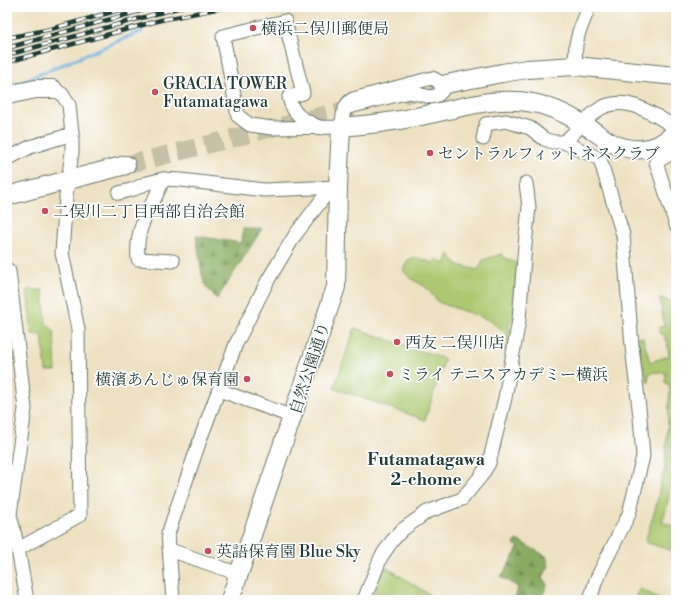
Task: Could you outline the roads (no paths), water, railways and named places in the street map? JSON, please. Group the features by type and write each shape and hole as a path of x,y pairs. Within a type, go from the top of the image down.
{"street":[{"path":"575,66 576,44 589,7"},
{"path":"321,128 298,117 291,106 289,97 304,93 285,21 223,36 238,116 250,125 272,128 321,128 341,127 415,118 491,101 510,100 533,103 565,114 584,124 612,143 622,147 638,150 650,148 674,138"},
{"path":"446,84 527,69 575,66 676,76"},
{"path":"341,127 345,108 348,102 353,99 432,78 438,80 441,84 442,91 438,95 431,97 409,92 345,108"},
{"path":"7,95 36,89 53,90 62,94 68,105 72,134 72,152 62,253 78,328 80,515 18,549"},
{"path":"564,142 596,112 615,103 626,103 637,106 674,138"},
{"path":"483,139 486,124 506,121 530,128 544,139 552,142 564,142 600,159 623,235 643,456 642,466 629,514 596,580 590,600"},
{"name":"自然公園通り","path":"230,600 336,287 341,127"},
{"path":"7,159 30,146 72,134"},
{"path":"674,138 656,162 676,225"},
{"path":"7,196 126,165"},
{"path":"119,193 163,179 264,190 338,187"},
{"path":"163,179 160,190 142,224 137,246 138,259 173,261"},
{"path":"364,600 381,558 402,530 427,512 462,499 481,476 489,463 506,398 519,320 529,207 526,183"},
{"path":"173,600 168,534 236,344 268,280 298,231 324,197 338,187"},
{"path":"7,268 9,271 25,409 10,514 27,600"},
{"path":"219,390 293,417"},
{"path":"170,550 239,574"}],"waterway":[{"path":"12,86 142,31"}],"tunnel":[{"path":"403,95 446,84"},
{"path":"126,165 360,106"}],"railway":[{"path":"7,38 51,29 130,7"},
{"path":"7,48 154,7"},
{"path":"7,55 181,7"},
{"path":"7,62 161,20 226,7"}],"place":[{"name":"横浜二俣川郵便局","path":"253,28"},
{"name":"GRACIA TOWER Futamatagawa","path":"155,92"},
{"name":"セントラルフィットネスクラブ","path":"430,153"},
{"name":"二俣川二丁目西部自治会館","path":"45,211"},
{"name":"西友 二俣川店","path":"397,342"},
{"name":"ミライ テニスアカデミー横浜","path":"390,374"},
{"name":"横濱あんじゅ保育園","path":"247,379"},
{"name":"英語保育園 Blue Sky","path":"208,551"}],"district":[{"name":"Futamatagawa 2-chome","path":"426,469"}]}
